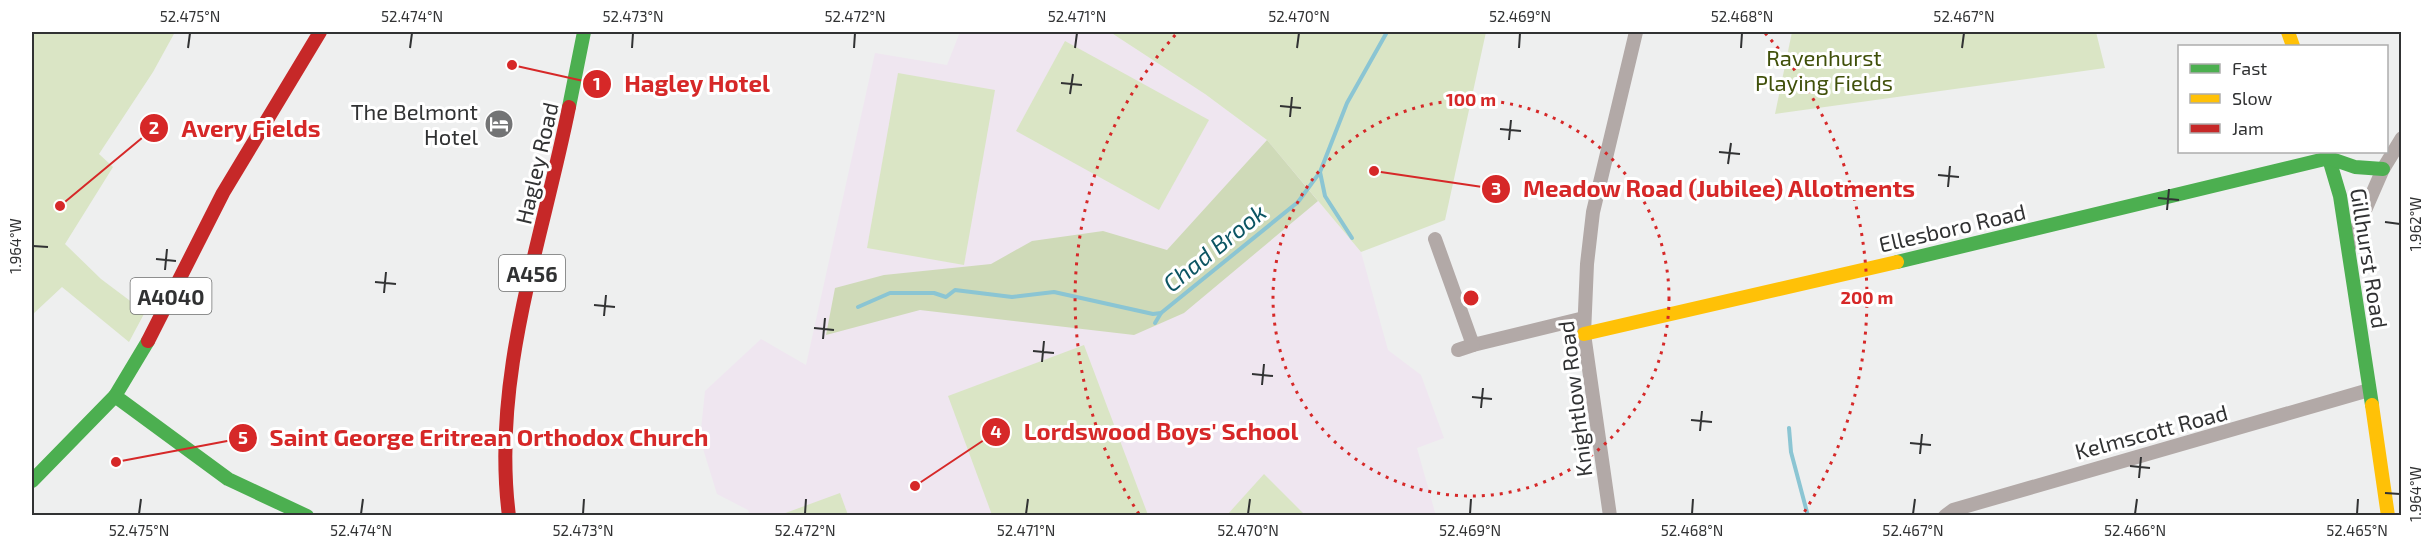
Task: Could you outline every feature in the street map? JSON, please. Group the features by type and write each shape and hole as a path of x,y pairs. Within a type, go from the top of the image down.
{"main road":[{"name":"A4040","path":"115,396 137,362 223,194 320,32"},
{"name":"Hagley Road","path":"509,516 504,491 502,446 504,399 562,148 584,32"},
{"path":"2328,155 2355,167 2383,169"},
{"name":"Gillhurst Road","path":"2328,155 2340,196 2349,247 2388,516"},
{"name":"Ellesboro Road","path":"1584,334 1965,247 2328,155"},
{"path":"32,482 115,396 228,479 306,516"}],"street":[{"name":"Knightlow Road","path":"1610,516 1584,334 1584,318 1593,212 1636,32"},
{"path":"2349,247 2383,169 2402,138"},
{"path":"1435,239 1473,345"},
{"path":"1458,350 1584,318"},
{"name":"Kelmscott Road","path":"1945,516 1953,510 2087,470 2369,390"}],"shaded area":[{"path":"960,32 1110,32 1205,94 1267,140 1361,252 1388,350 1421,375 1444,438 1417,448 1436,516 750,515 748,510 717,494 700,439 705,391 761,339 806,365 875,53 947,65"}],"green space":[{"path":"32,32 175,32 153,72 99,154 113,167 65,244 101,279 145,312 129,342 62,287 32,315"},
{"path":"1110,32 1486,32 1445,220 1361,252 1267,140 1205,94"},
{"name":"Ravenhurst Playing Fields","path":"1792,32 2096,32 2105,68 1775,114"},
{"path":"1065,41 1209,120 1159,210 1016,131"},
{"path":"898,73 995,90 964,265 867,248"},
{"path":"1267,140 1318,201 1184,313 1134,335 920,310 826,335 835,288 884,275 991,264 1032,241 1103,231 1167,250"},
{"path":"1084,345 1148,515 992,515 948,396"},
{"path":"1264,474 1305,515 1227,515"},
{"path":"840,493 848,515 780,515"}],"waterway":[{"name":"Chad Brook","path":"858,307 890,293 934,293 946,297 955,290 1012,297 1054,292 1153,314 1161,313 1298,202 1320,172 1347,103 1387,32"},
{"path":"1320,172 1325,196 1352,238"},
{"path":"1155,323 1161,313"},
{"path":"1789,428 1791,452 1808,516"}],"traffic: fast":[{"path":"569,107 584,32"},
{"path":"2327,153 2340,196 2372,405"},
{"path":"1897,262 2329,158 2355,167 2383,169"},
{"path":"148,341 115,396 228,479 307,516"},
{"path":"32,481 115,396"}],"traffic: slow":[{"path":"2288,32 2293,45"},
{"path":"1584,334 1897,262"},
{"path":"2372,405 2388,516"}],"traffic: jam":[{"path":"148,341 223,193 320,32"},
{"path":"509,516 505,464 507,412 513,361 533,259 569,107"}],"place":[{"name":"Hagley Hotel","path":"512,65"},
{"name":"The Belmont Hotel","path":"499,124"},
{"name":"Meadow Road (Jubilee) Allotments","path":"1374,171"},
{"name":"Avery Fields","path":"60,206"},
{"name":"Saint George Eritrean Orthodox Church","path":"116,462"},
{"name":"Lordswood Boys' School","path":"915,486"}]}
